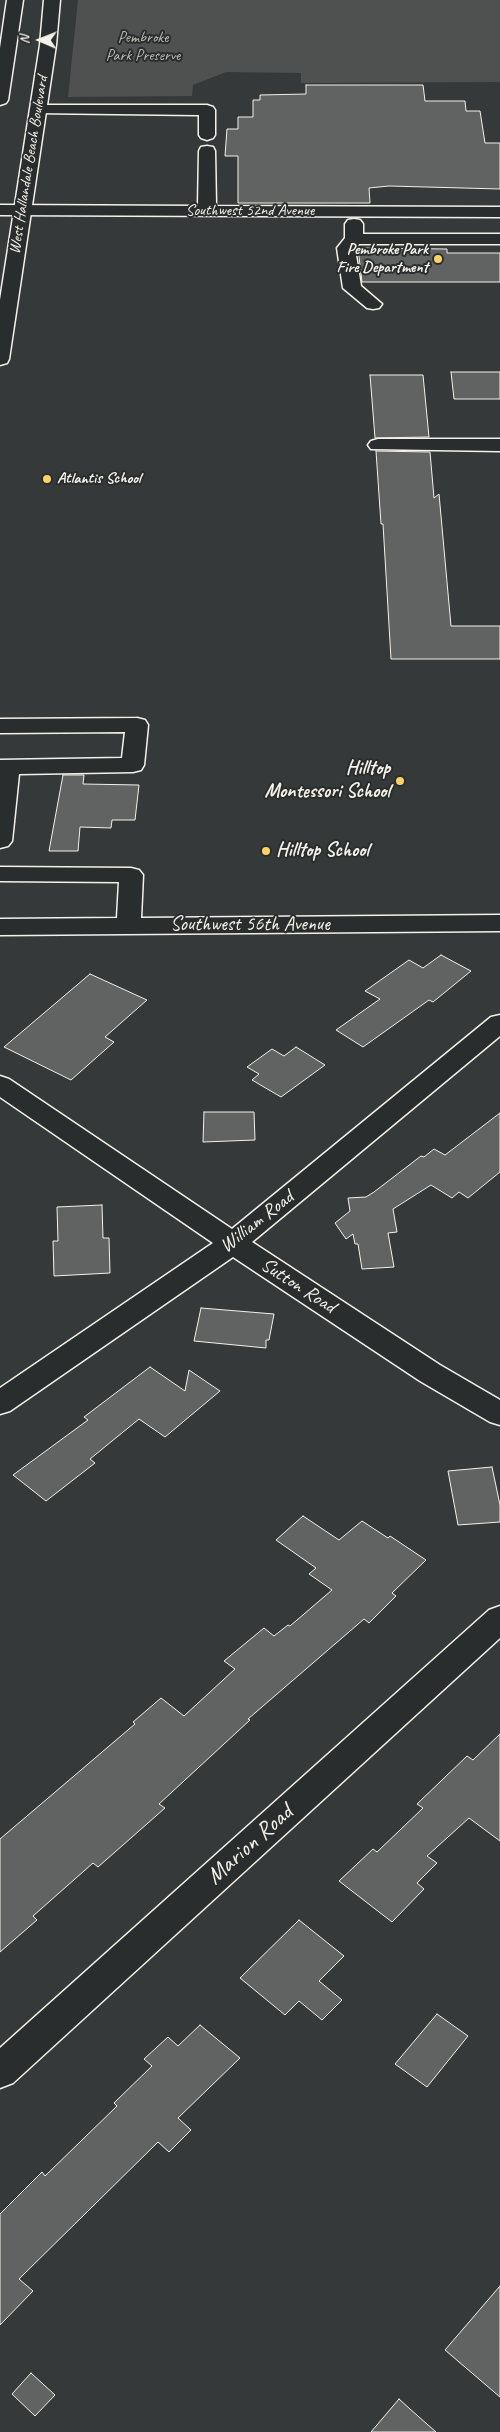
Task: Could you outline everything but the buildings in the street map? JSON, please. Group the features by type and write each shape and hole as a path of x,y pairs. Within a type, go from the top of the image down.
{"street":[{"name":"West Hallandale Beach Boulevard","path":"0,100 15,0"},
{"name":"West Hallandale Beach Boulevard","path":"0,359 48,45 52,0"},
{"path":"3,70 24,61 48,45"},
{"path":"38,110 207,110 207,211"},
{"name":"Southwest 52nd Avenue","path":"0,210 500,212"},
{"path":"354,212 354,239 346,248 352,288 373,304"},
{"path":"354,239 500,239"},
{"path":"378,445 500,445"},
{"path":"0,726 137,725 133,765 4,767 0,841"},
{"path":"0,874 131,875 129,925"},
{"name":"Southwest 56th Avenue","path":"0,926 500,923"},
{"name":"William Road","path":"0,1403 233,1243 500,1023"},
{"name":"Sutton Road","path":"0,1085 233,1243 430,1373 500,1414"},
{"name":"Marion Road","path":"0,2071 500,1618"}],"green space":[{"name":"Pembroke Park Preserve","path":"78,0 500,0 500,82 301,83 301,73 226,72 193,85 192,96 68,97"}],"place":[{"name":"Pembroke Park Fire Department","path":"438,259"},
{"name":"Atlantis School","path":"47,479"},
{"name":"Hilltop Montessori School","path":"400,781"},
{"name":"Hilltop School","path":"266,851"}]}
